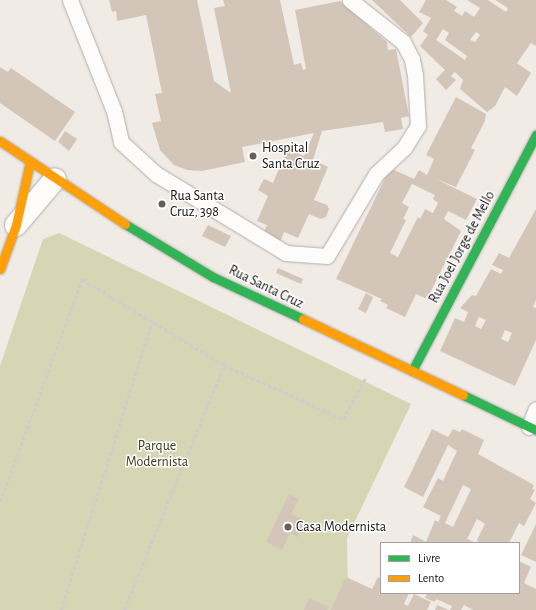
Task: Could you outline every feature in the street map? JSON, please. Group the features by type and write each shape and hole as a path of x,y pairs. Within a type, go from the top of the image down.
{"street":[{"name":"Rua Joel Jorge de Mello","path":"412,371 536,135"},
{"name":"Rua Santa Cruz","path":"0,141 147,239 213,277 532,429"},
{"path":"0,269 16,225 30,162"},
{"path":"16,225 56,179"}],"lane":[{"path":"70,0 114,111 121,142 156,174 286,253 327,256 376,174 404,148 418,126 416,75 412,59 403,42 350,0"},
{"path":"532,429 536,409"}],"path":[{"path":"0,502 82,279 224,365 343,419 366,377"},
{"path":"61,610 152,322"},
{"path":"124,610 224,365"}],"green space":[{"name":"Parque Modernista","path":"59,233 411,404 347,538 348,595 338,610 0,610 0,366 43,239"}],"building":[{"path":"109,0 197,0 214,81 231,93 214,8 225,6 223,0 280,0 294,65 301,63 303,70 306,69 295,10 340,1 387,42 388,50 396,49 409,116 401,118 403,129 385,132 383,122 322,131 313,160 328,167 314,200 327,205 329,209 326,217 321,219 309,214 298,238 284,232 280,242 263,234 267,225 257,221 268,196 258,190 264,179 273,183 287,149 304,156 314,133 242,147 245,162 202,171 187,170 174,165 160,150 152,123 161,121 155,94 162,93 146,15 117,21 116,11 112,12"},
{"path":"372,0 400,0 423,23 411,37"},
{"path":"426,0 446,0 457,7 454,11 462,16 465,11 474,17 480,8 467,0 488,0 506,12 508,8 495,0 536,0 536,46 531,43 517,63 531,73 517,96 505,87 495,106 487,112 460,89 463,80 455,72 451,76 456,80 446,90 436,79 445,70 420,46 428,35 423,31 431,18 419,12","holes":["443,29 449,33 445,40 467,56 465,60 436,40","476,32 480,35 475,42 470,40"]},
{"path":"0,67 8,72 11,68 75,112 55,141 0,103"},
{"path":"456,97 486,114 485,121 471,148 475,150 456,187 436,179 477,199 466,220 448,211 444,219 461,231 427,299 416,294 405,317 386,308 388,305 380,301 382,299 336,279 390,168 414,179 419,170 427,175 434,159 426,155","holes":["412,184 435,195 433,199 438,203 433,213 425,209 420,219 418,217 398,257 390,253 406,220 403,219 409,207 402,203"]},
{"path":"65,131 77,139 69,151 58,142"},
{"path":"536,209 536,300 533,307 536,308 536,340 515,386 440,351 455,318 464,322 468,312 460,308 472,295 476,296 491,269 501,274 503,270 492,265 499,253 509,258","holes":["479,317 486,320 481,329 475,326","505,330 512,333 508,342 501,339"]},
{"path":"208,225 231,236 225,247 202,236"},
{"path":"278,268 303,279 301,284 276,273"},
{"path":"366,293 373,297 366,313 358,309"},
{"path":"432,429 448,437 453,429 460,432 462,429 484,440 478,454 534,485 532,489 535,490 530,499 536,503 524,526 519,523 510,542 479,542 477,540 485,524 477,519 467,539 474,542 426,542 435,520 438,522 441,516 423,507 438,478 443,481 457,451 448,445 423,497 404,487","holes":["463,485 471,489 453,527 445,523"]},
{"name":"Casa Modernista","path":"289,494 299,499 291,514 306,521 298,537 290,533 282,550 266,542"},
{"path":"536,524 536,562 521,555"},
{"path":"413,535 426,542 410,542"},
{"path":"520,562 531,567 524,583 536,589 536,610 473,610 464,605 461,610 450,610 452,606 436,599 435,602 425,598 427,594 520,594"},
{"path":"346,577 372,589 378,577 380,578 380,594 409,594 404,604 408,606 414,594 431,602 427,610 331,610"},
{"path":"309,598 329,607 327,610 304,610"},
{"path":"437,605 449,610 435,610"}],"traffic: fast":[{"path":"412,371 536,135"},
{"path":"125,224 213,277 303,319"},
{"path":"463,395 536,430"}],"traffic: slow":[{"path":"0,141 125,224"},
{"path":"0,269 16,225 30,162"},
{"path":"303,319 463,395"}],"place":[{"name":"Hospital Santa Cruz","path":"253,156"},
{"name":"Rua Santa Cruz, 398","path":"162,204"},
{"name":"Casa Modernista","path":"288,527"}]}
